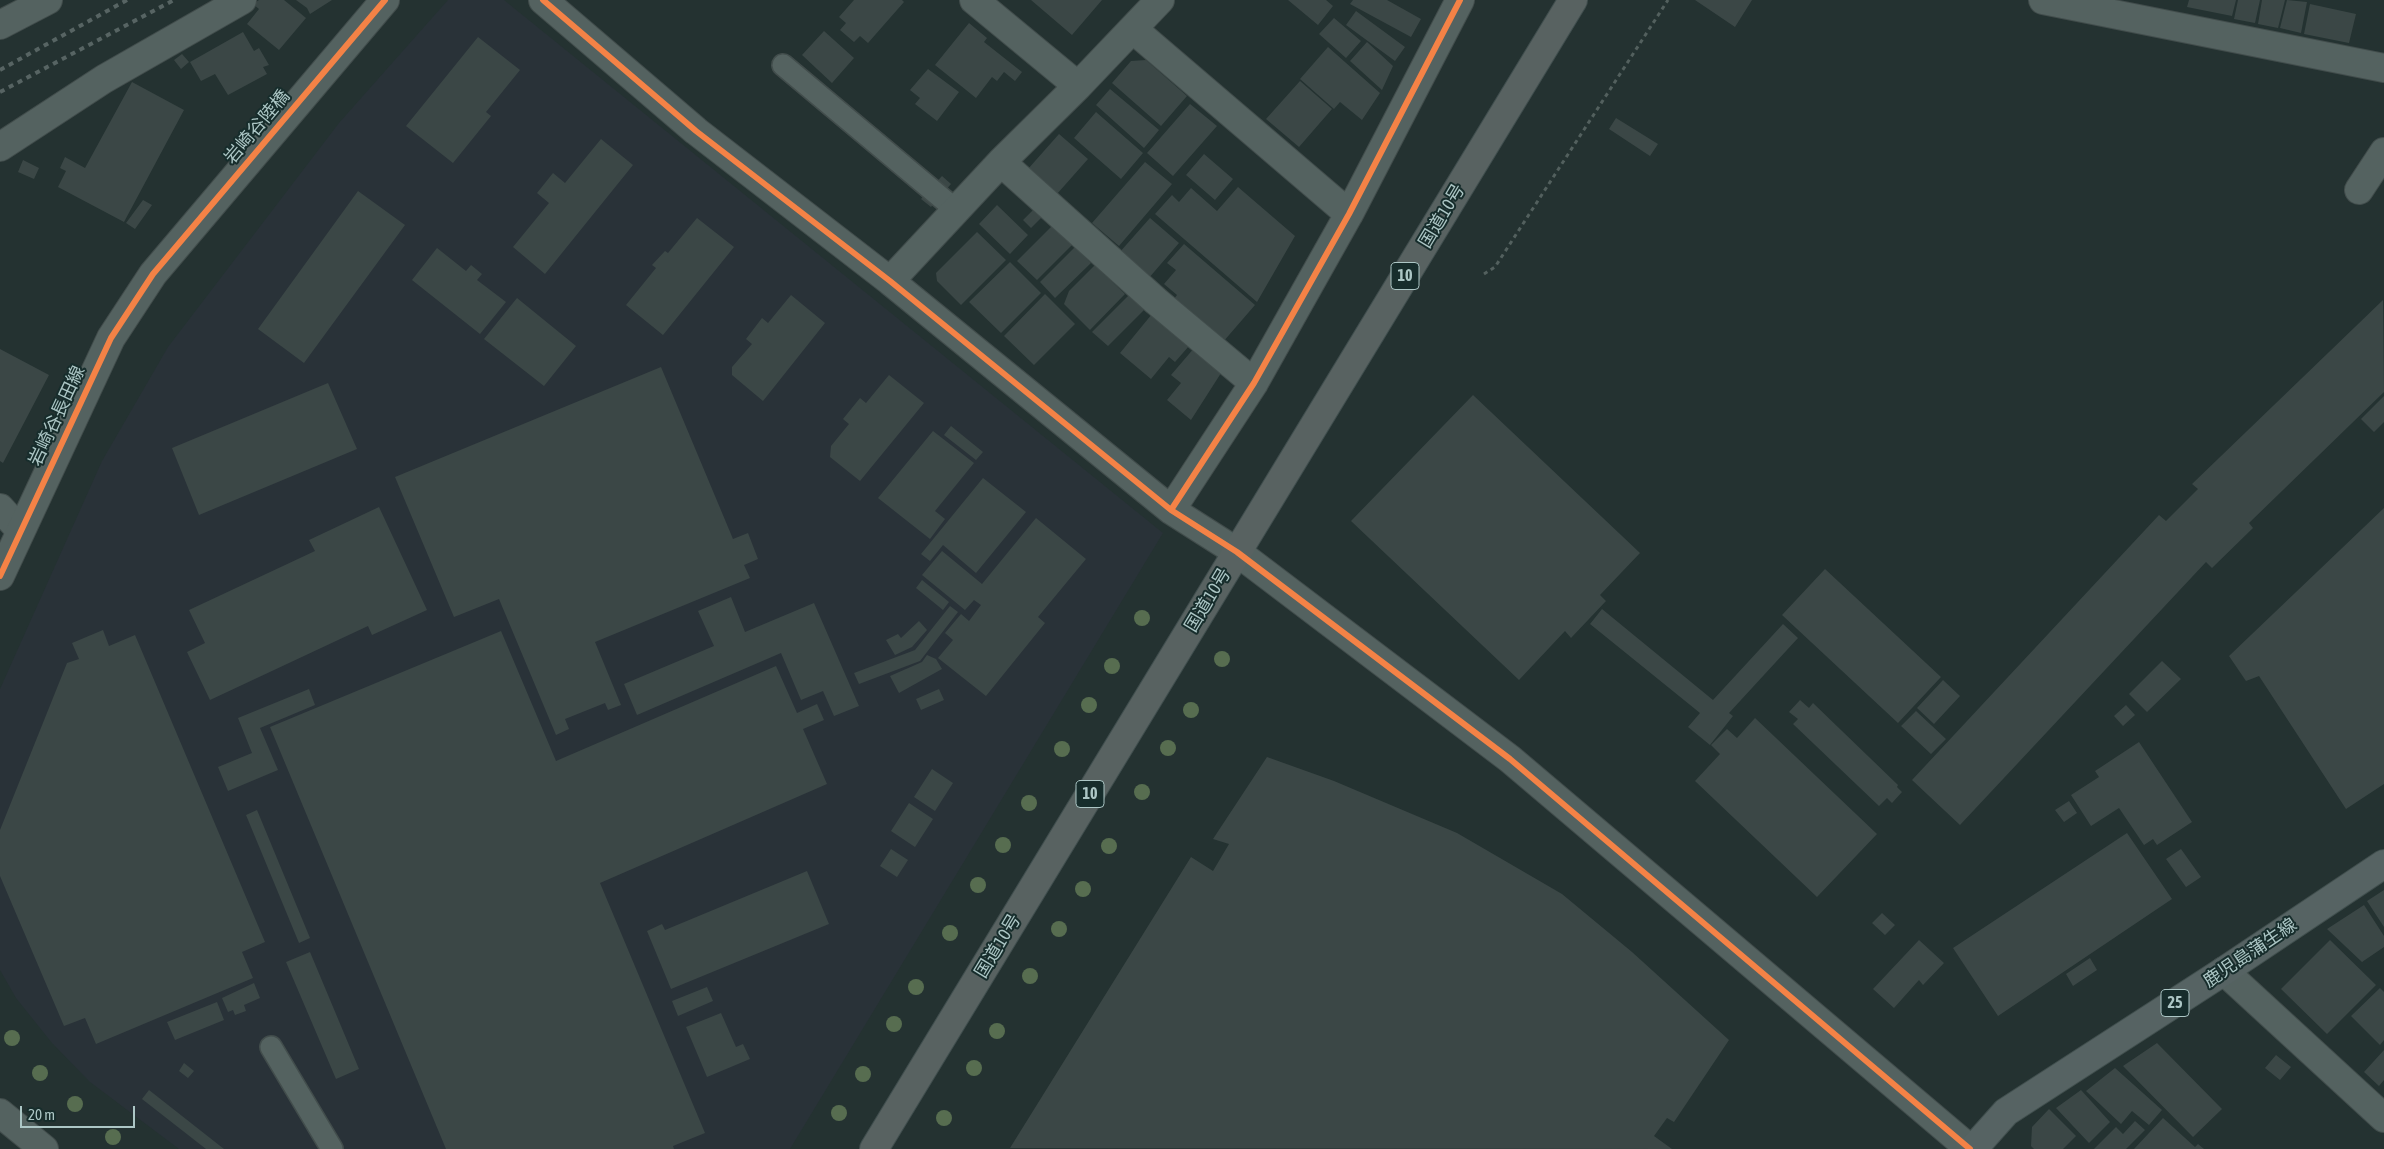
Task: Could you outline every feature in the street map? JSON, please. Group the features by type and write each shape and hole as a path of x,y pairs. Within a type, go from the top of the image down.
{"highway":[{"name":"国道10号","path":"874,1149 1573,0"}],"main road":[{"name":"鹿児島蒲生線","path":"1972,1149 2006,1112 2224,971 2384,864"}],"street":[{"path":"0,26 48,0"},
{"path":"0,147 104,79 242,0"},
{"name":"岩崎谷陸橋","path":"153,274 385,0"},
{"path":"544,0 696,131 890,281 1172,510 1237,552 1510,759 1972,1149"},
{"path":"974,0 1078,86"},
{"path":"890,281 1001,162 1134,30 1160,0"},
{"path":"1172,510 1254,383 1349,214 1460,0"},
{"path":"2043,0 2384,68"},
{"path":"1134,30 1349,214"},
{"path":"2360,190 2384,152"},
{"path":"1001,162 1156,301 1254,383"},
{"name":"岩崎谷長田線","path":"0,576 111,338 153,274"},
{"path":"0,508 20,530"},
{"path":"2224,971 2384,1118"},
{"path":"0,1113 44,1149"}],"lane":[{"path":"783,65 956,210"},
{"path":"271,1047 332,1149"}],"path":[{"path":"1484,274 1495,267 1668,0"}],"shaded area":[{"path":"448,0 504,0 1163,533 790,1149 179,1149 90,1082 52,1043 16,998 0,970 0,689 102,461 168,347 339,123"}],"building":[{"path":"259,0 284,0 306,18 279,50 247,24 259,9 253,4"},
{"path":"296,0 332,0 310,14 307,8"},
{"path":"854,0 902,0 904,2 868,43 860,36 854,42 840,30 846,23 839,17"},
{"path":"1031,0 1102,0 1072,35"},
{"path":"1288,0 1326,0 1333,6 1318,25"},
{"path":"1353,0 1387,0 1421,19 1411,37 1350,4"},
{"path":"1695,0 1752,0 1735,27"},
{"path":"2189,0 2236,0 2232,16 2187,7"},
{"path":"2238,0 2260,0 2255,23 2234,19"},
{"path":"2262,0 2285,0 2278,28 2258,24"},
{"path":"2287,0 2307,2 2301,33 2280,28"},
{"path":"2310,4 2356,14 2349,43 2304,34"},
{"path":"1356,11 1405,47 1395,61 1346,25"},
{"path":"1334,18 1361,41 1346,58 1319,34"},
{"path":"969,23 987,38 984,42 1022,72 1015,81 1004,72 997,81 992,77 976,98 935,65"},
{"path":"824,31 854,58 832,83 802,55"},
{"path":"243,32 254,51 259,48 269,65 263,67 267,74 228,95 215,74 201,81 190,62"},
{"path":"478,37 520,70 486,112 491,116 453,163 406,126"},
{"path":"1367,42 1393,66 1382,90 1350,61"},
{"path":"1328,47 1380,93 1362,120 1340,102 1334,109 1300,79"},
{"path":"182,54 189,62 181,69 174,60"},
{"path":"1146,60 1187,96 1161,126 1112,83 1131,61"},
{"path":"928,69 959,92 937,121 915,104 920,98 910,90"},
{"path":"1300,81 1332,109 1299,147 1266,119"},
{"path":"132,82 184,110 124,222 58,187 66,171 60,168 65,157 85,168"},
{"path":"1110,89 1159,130 1144,148 1096,105"},
{"path":"1190,104 1217,126 1173,176 1147,153"},
{"path":"1096,112 1143,153 1121,179 1074,138"},
{"path":"1616,118 1658,144 1650,156 1609,129"},
{"path":"1059,134 1088,159 1057,194 1028,169"},
{"path":"601,139 633,165 545,274 513,247 549,203 537,193 553,173 565,183"},
{"path":"1204,154 1233,179 1215,200 1186,175"},
{"path":"23,160 39,168 34,179 18,172"},
{"path":"1145,162 1172,184 1119,246 1092,223"},
{"path":"942,176 951,184 931,207 921,199"},
{"path":"1238,187 1295,236 1257,302 1155,214 1172,195 1179,202 1191,188 1217,211"},
{"path":"358,191 405,225 304,363 258,329"},
{"path":"143,200 152,205 135,229 126,223"},
{"path":"997,205 1028,235 1010,254 979,224"},
{"path":"1036,207 1044,215 1031,228 1023,220"},
{"path":"697,218 734,247 663,335 626,305 656,268 652,265 665,251 668,253"},
{"path":"1150,218 1179,243 1148,279 1119,253"},
{"path":"1053,225 1073,244 1037,280 1017,261"},
{"path":"977,232 1006,260 961,305 937,281 936,273"},
{"path":"1184,244 1255,305 1223,342 1174,299 1177,295 1164,284 1176,270 1167,263"},
{"path":"1075,247 1091,263 1055,298 1040,282"},
{"path":"437,248 466,271 471,265 482,274 477,280 506,302 480,334 412,280"},
{"path":"1010,262 1041,293 1001,333 969,302"},
{"path":"1095,265 1125,294 1090,330 1064,304 1069,291"},
{"path":"1045,294 1075,324 1034,365 1004,336"},
{"path":"1130,294 1145,309 1108,346 1092,332"},
{"path":"791,295 825,323 763,401 732,375 732,367 752,344 746,339 762,318 768,323"},
{"path":"517,298 576,346 544,386 484,339"},
{"path":"2383,300 2384,392 2249,523 2253,528 2212,568 2206,562 1960,825 1912,780 2159,515 2166,521 2198,489 2192,484"},
{"path":"1152,314 1189,346 1175,362 1169,357 1151,379 1120,353"},
{"path":"1195,347 1223,370 1191,420 1167,400 1181,383 1171,375"},
{"path":"0,349 49,375 3,463 0,461"},
{"path":"661,367 733,539 748,533 758,559 744,565 750,578 595,642 621,705 608,710 605,703 565,719 569,729 556,735 499,599 454,617 395,477"},
{"path":"889,375 924,403 860,481 830,457 831,446 849,424 843,419 860,398 866,403"},
{"path":"328,383 357,449 199,515 172,448"},
{"path":"1473,395 1640,553 1600,595 1606,601 1571,638 1565,631 1519,680 1351,521"},
{"path":"2384,396 2384,422 2374,432 2361,419"},
{"path":"951,426 983,452 976,460 944,435"},
{"path":"933,431 974,463 935,511 945,519 930,539 878,498"},
{"path":"983,478 1026,512 976,573 943,545 930,561 921,554"},
{"path":"379,507 427,610 372,635 368,626 210,700 187,652 205,643 189,610 315,551 309,540"},
{"path":"2384,508 2384,784 2346,809 2259,676 2246,681 2229,656"},
{"path":"1036,518 1086,559 1038,617 1045,623 986,696 938,658 953,640 945,633 961,614 969,621 981,605 974,600 965,610 922,575 942,551 982,584"},
{"path":"1825,569 1941,677 1898,723 1782,615"},
{"path":"922,580 949,602 943,610 916,588"},
{"path":"731,597 745,632 814,603 859,706 834,716 823,691 801,700 781,653 637,715 624,684 714,646 698,611"},
{"path":"950,606 958,612 920,661 859,684 854,673 915,650"},
{"path":"1602,609 1713,700 1783,624 1798,638 1729,713 1733,716 1710,745 1688,727 1700,713 1590,624"},
{"path":"919,621 927,630 912,647 895,655 886,640 898,634 901,638"},
{"path":"103,630 109,646 135,635 265,942 242,952 253,978 96,1044 85,1018 64,1026 0,876 0,830 67,663 79,659 72,643"},
{"path":"501,631 556,761 776,666 797,713 817,704 824,720 803,729 827,784 600,883 705,1133 673,1146 674,1149 446,1149 270,727"},
{"path":"927,655 936,659 942,669 899,693 890,676 922,662"},
{"path":"2162,661 2181,679 2147,712 2129,694"},
{"path":"1943,680 1960,696 1934,724 1917,708"},
{"path":"309,689 315,705 260,728 278,770 228,791 218,767 252,753 238,718"},
{"path":"939,689 944,700 921,710 916,699"},
{"path":"1800,700 1809,708 1813,703 1898,785 1897,787 1902,792 1892,803 1887,798 1879,806 1793,724 1798,719 1789,712"},
{"path":"2126,705 2135,715 2123,726 2114,716"},
{"path":"1916,711 1946,739 1931,754 1901,726"},
{"path":"1755,718 1877,834 1817,897 1695,781 1720,754 1711,745 1727,729 1737,738"},
{"path":"2139,742 2192,822 2157,845 2153,839 2144,845 2119,808 2091,826 2071,795 2099,777 2095,771"},
{"path":"1267,757 1334,781 1457,833 1562,894 1632,952 1729,1040 1674,1122 1667,1118 1654,1136 1672,1149 1010,1148 1191,857 1213,871 1229,844 1213,839"},
{"path":"932,769 953,783 935,811 914,797"},
{"path":"2069,801 2077,813 2064,822 2055,810"},
{"path":"909,803 933,819 915,847 891,831"},
{"path":"257,810 310,938 299,943 246,815"},
{"path":"2127,833 2172,899 1998,1016 1953,948"},
{"path":"891,849 908,860 897,877 880,866"},
{"path":"2181,849 2201,877 2186,887 2166,859"},
{"path":"807,871 829,924 671,989 647,931 662,924 665,930"},
{"path":"2384,890 2384,927 2367,901"},
{"path":"2364,905 2384,936 2384,947 2362,962 2327,929"},
{"path":"1882,913 1895,925 1885,935 1872,923"},
{"path":"1919,940 1944,963 1923,985 1919,980 1894,1008 1873,989"},
{"path":"2330,940 2376,985 2327,1034 2281,989"},
{"path":"310,952 359,1069 336,1079 286,962"},
{"path":"2090,958 2097,970 2073,986 2066,974"},
{"path":"254,983 260,998 244,1005 246,1011 235,1015 233,1010 228,1012 222,998"},
{"path":"707,987 713,1001 678,1016 672,1001"},
{"path":"2380,988 2384,992 2384,1040 2380,1045 2351,1016"},
{"path":"217,1002 224,1020 175,1040 167,1022"},
{"path":"721,1013 736,1047 743,1044 750,1059 707,1077 686,1027"},
{"path":"2157,1043 2222,1109 2193,1137 2123,1066"},
{"path":"2384,1050 2384,1080 2379,1086 2364,1072"},
{"path":"2276,1055 2291,1067 2280,1080 2265,1068"},
{"path":"184,1063 194,1071 188,1078 179,1071"},
{"path":"2115,1068 2162,1110 2149,1125 2132,1111 2121,1124 2086,1091"},
{"path":"149,1090 224,1149 206,1149 142,1099"},
{"path":"2081,1090 2110,1122 2089,1143 2056,1108"},
{"path":"2049,1109 2076,1136 2063,1149 2034,1149 2031,1146 2032,1127"},
{"path":"2163,1118 2195,1147 2198,1144 2204,1149 2134,1149"},
{"path":"2135,1121 2145,1130 2126,1149 2094,1149 2116,1127 2123,1134"}],"railway":[{"path":"0,70 127,0"},
{"path":"0,92 174,0"}],"cycle path":[{"path":"0,576 111,338 153,274 385,0"},
{"path":"543,0 696,131 890,281 1171,510 1237,552 1510,759 1970,1149"},
{"path":"1171,510 1254,383 1349,214 1460,0"}]}
